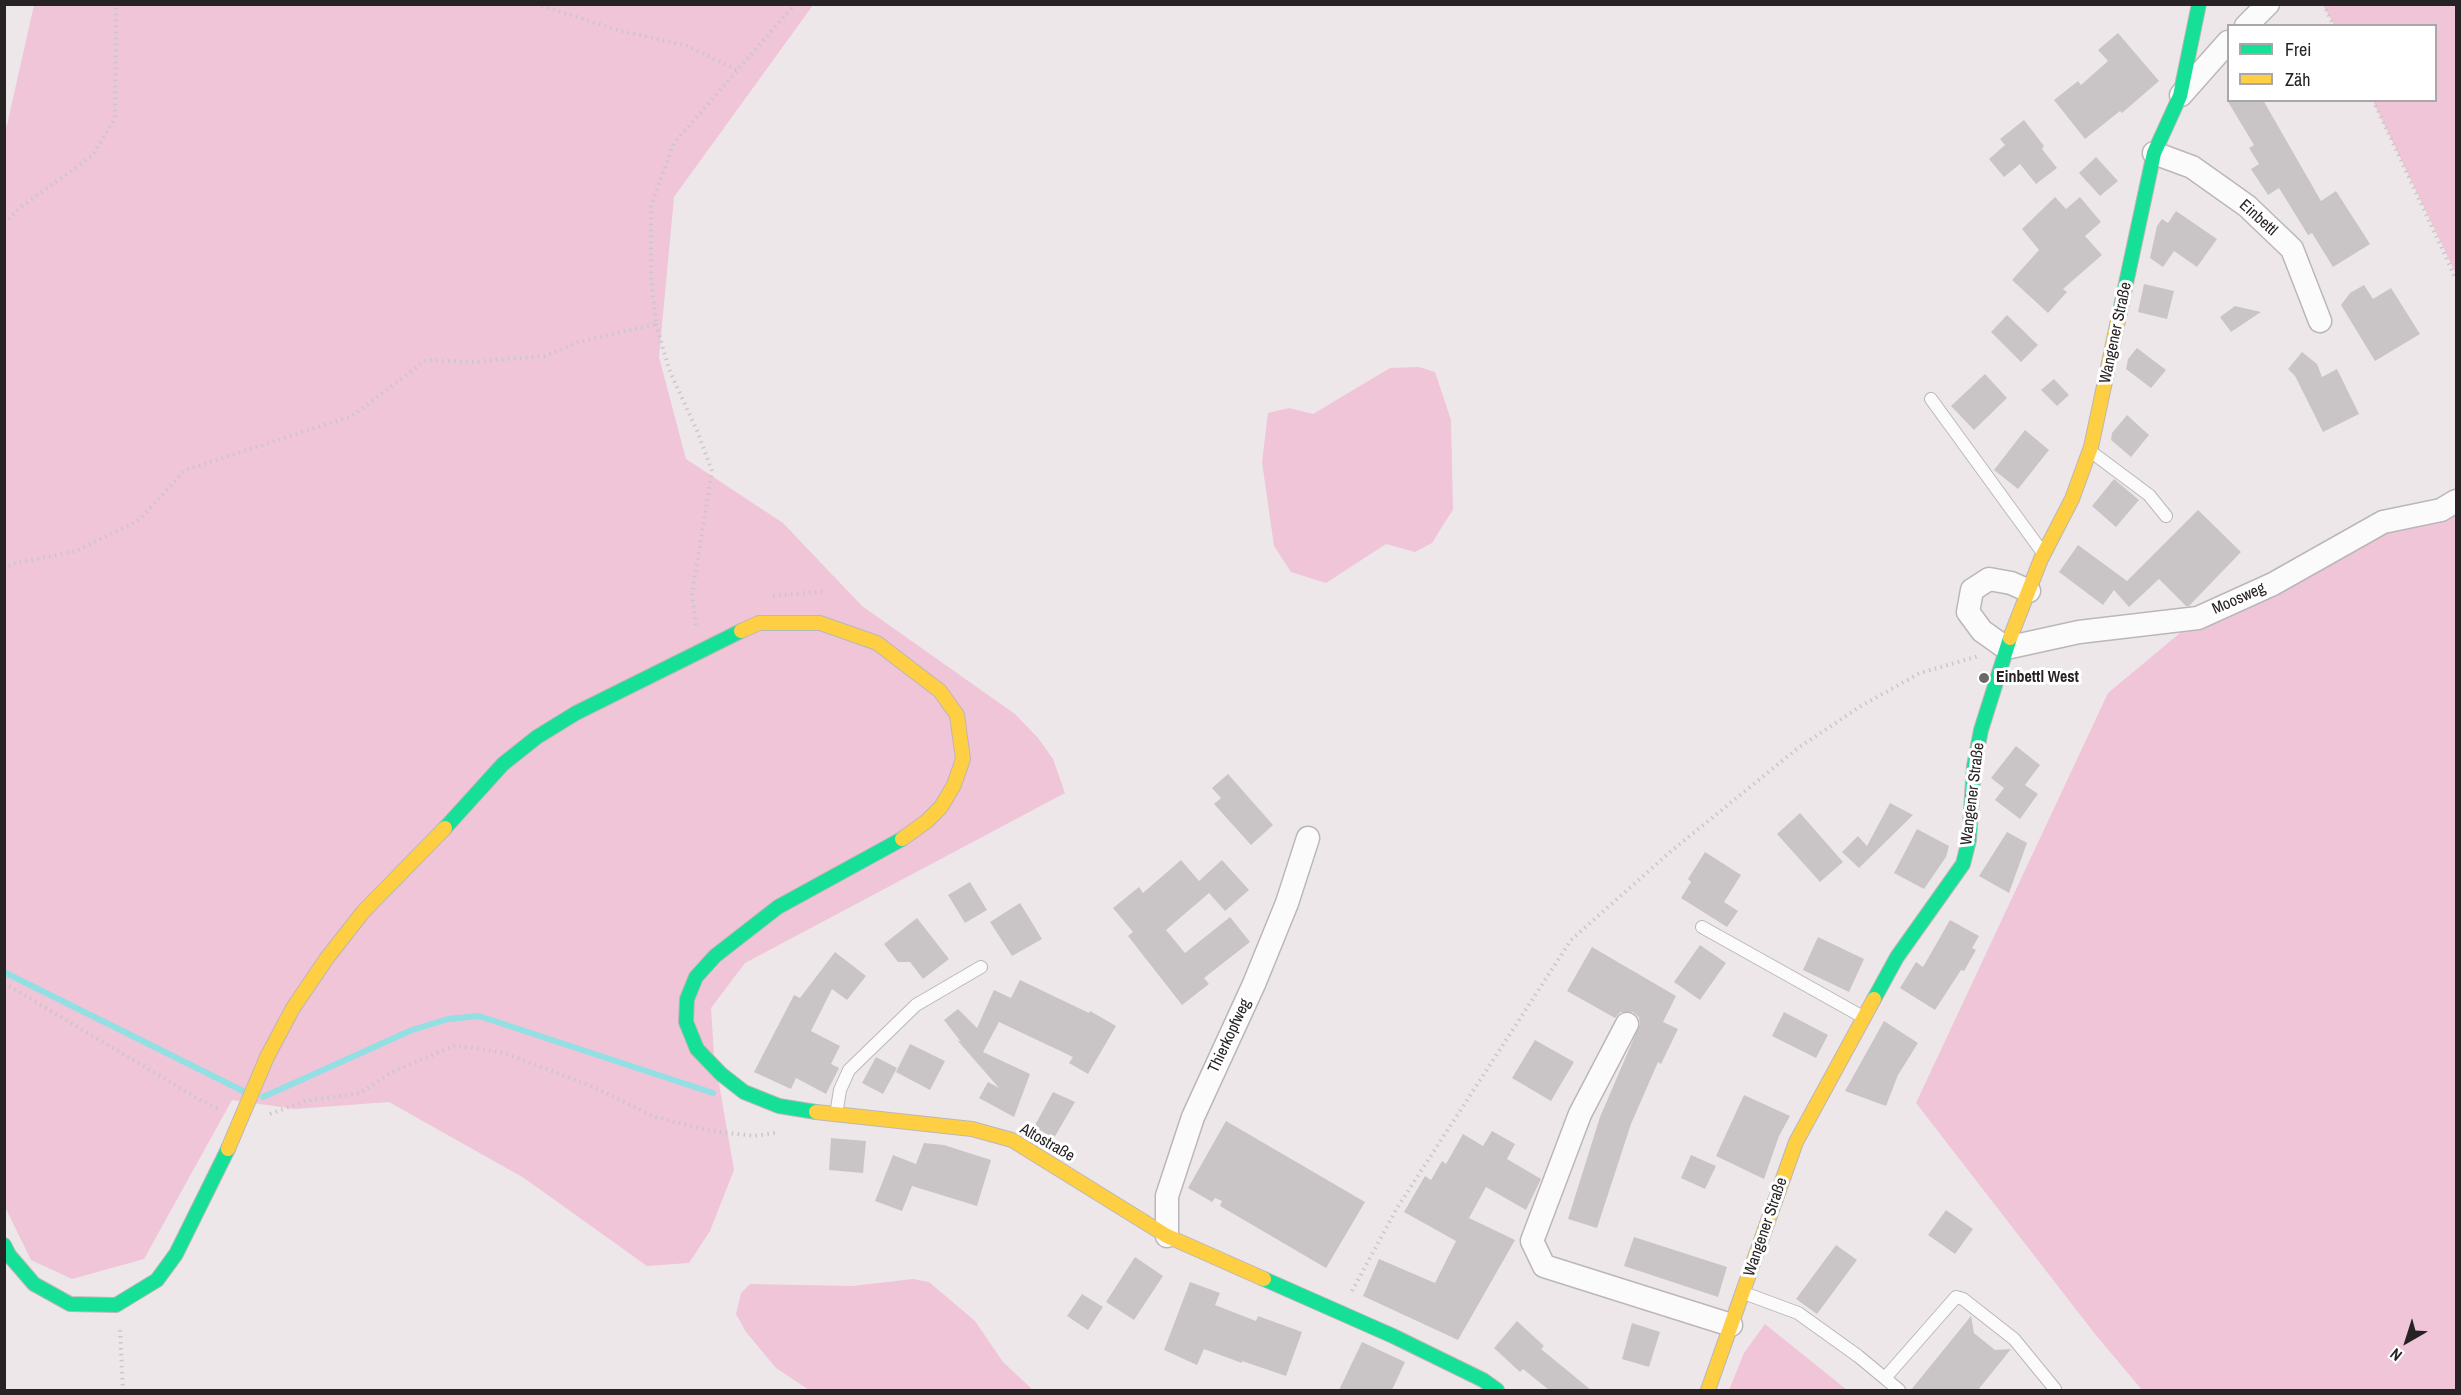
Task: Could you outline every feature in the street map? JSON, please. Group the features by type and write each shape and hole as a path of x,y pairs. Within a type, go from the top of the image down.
{"street":[{"name":"Wangener Straße","path":"1708,1390 1797,1142 1904,947 1963,864 1969,840 1974,766 1981,730 2006,648 2044,554 2072,499 2090,451 2154,153 2180,96 2199,4"},
{"path":"2248,24 2268,4"},
{"name":"Wangener Straße","path":"2180,96 2227,44"},
{"name":"Einbettl","path":"2154,153 2192,167 2247,206 2292,249 2320,321"},
{"name":"Moosweg","path":"2006,648 2079,632 2198,618 2272,584 2384,522 2441,510 2457,501"},
{"path":"2006,648 1982,631 1968,612 1972,590 1989,579 2011,583 2029,591"},
{"name":"Altostraße","path":"116,1305 157,1280 176,1254 242,1118 267,1057 293,1008 327,958 363,912 433,841 503,764 537,737 576,713 759,623 820,623 878,643 940,691 957,715 963,759 950,793 941,807 927,821 905,837 778,907 715,956 696,977 687,999 686,1022 698,1049 721,1074 744,1092 779,1106 836,1116 856,1116 929,1126 972,1129 1012,1140 1167,1236 1393,1336 1480,1385 1497,1390"},
{"name":"Thierkopfweg","path":"1167,1236 1167,1196 1193,1117 1275,933 1308,838"},
{"path":"1627,1024 1580,1114 1532,1241 1544,1266 1731,1325"},
{"path":"4,1245 9,1255 34,1284 70,1304 116,1305"}],"lane":[{"path":"1932,399 2044,554"},
{"path":"2090,451 2149,495 2166,516"},
{"path":"1702,927 1864,1018"},
{"path":"836,1116 840,1090 849,1070 916,1005 981,967"},
{"path":"1743,1292 1798,1313 1858,1356 1899,1390"},
{"path":"1885,1378 1956,1298 1963,1299 2014,1339 2055,1389"}],"path":[{"path":"4,224 21,207 92,156 115,118 116,4"},
{"path":"536,4 621,31 685,45 739,71"},
{"path":"697,632 692,594 712,471 698,433 669,369 656,324 651,276 651,206 674,143 795,4"},
{"path":"2323,4 2333,24"},
{"path":"2374,102 2457,279"},
{"path":"4,570 11,564 76,551 138,520 185,470 352,416 426,360 471,362 545,356 579,342 656,324"},
{"path":"1339,1313 1397,1208 1571,939 1670,852 1807,742 1861,706 1920,673 2006,648"},
{"path":"4,983 202,1101 242,1118 262,1117 304,1101 360,1094 392,1072 456,1045 504,1053 589,1085 655,1117 718,1132 754,1136 776,1132"},
{"path":"116,1305 122,1343 123,1390"}],"shaded area":[{"path":"34,5 813,5 674,197 659,357 686,459 783,523 862,606 1015,714 1038,738 1053,759 1065,793 745,963 711,1008 714,1055 734,1170 710,1231 689,1263 647,1266 524,1178 389,1102 295,1109 232,1100 144,1259 72,1279 31,1260 5,1207 4,127 7,125"},
{"path":"2323,5 2456,5 2456,274 2373,102 2437,102 2437,24 2333,24"},
{"path":"1419,367 1435,372 1451,420 1453,510 1432,543 1415,552 1386,544 1326,583 1291,572 1274,546 1262,462 1268,413 1289,408 1313,414 1390,368"},
{"path":"2456,501 2456,1390 2142,1390 2095,1334 1916,1103 2108,693 2198,618"},
{"path":"913,1279 929,1282 975,1321 1003,1362 1033,1390 809,1390 776,1368 746,1332 736,1314 741,1293 750,1284 852,1286"},
{"path":"1765,1324 1847,1390 1729,1390 1744,1353"}],"building":[{"path":"2118,33 2159,81 2122,113 2120,111 2085,139 2054,100 2078,81 2081,85 2108,61 2098,50"},
{"path":"2228,102 2264,102 2321,201 2336,191 2370,244 2333,267 2312,233 2308,235 2279,188 2268,195 2251,169 2259,164 2249,148 2254,145"},
{"path":"2024,120 2057,168 2036,184 2020,164 2004,177 1989,159 2005,145 2000,139"},
{"path":"2096,157 2118,181 2100,196 2079,173"},
{"path":"2055,197 2066,209 2080,197 2101,222 2085,236 2102,255 2063,289 2067,292 2048,313 2012,280 2039,250 2022,229"},
{"path":"2176,211 2217,239 2197,267 2174,251 2163,267 2150,258 2157,226 2162,219 2168,223"},
{"path":"2144,284 2174,291 2167,319 2138,312"},
{"path":"2364,285 2373,299 2391,288 2420,334 2375,361 2341,305 2350,293"},
{"path":"2235,306 2261,312 2231,332 2220,317"},
{"path":"2007,315 2038,345 2021,362 1991,332"},
{"path":"2137,348 2166,370 2151,388 2126,369 2128,359"},
{"path":"2302,352 2317,364 2322,377 2337,369 2359,414 2323,432 2295,376 2288,369"},
{"path":"1985,374 2007,398 1974,430 1951,406"},
{"path":"2054,379 2069,395 2057,406 2041,390"},
{"path":"2127,415 2149,435 2131,457 2111,440 2112,433"},
{"path":"2025,430 2049,450 2018,489 1994,470"},
{"path":"2114,479 2139,500 2116,527 2092,506"},
{"path":"2198,510 2241,552 2189,606 2186,606 2159,579 2129,607 2114,590 2103,605 2059,572 2078,545 2127,581"},
{"path":"2016,746 2040,765 2025,785 2038,794 2020,819 1995,800 2004,788 1991,778"},
{"path":"1228,774 1273,825 1251,845 1214,804 1221,798 1212,788"},
{"path":"1890,803 1913,815 1859,868 1842,852 1858,836 1867,846"},
{"path":"1800,813 1843,862 1820,882 1777,834"},
{"path":"1917,829 1949,846 1946,857 1924,889 1894,873"},
{"path":"2007,832 2027,843 2009,893 1979,876"},
{"path":"1705,852 1741,875 1724,902 1738,911 1727,927 1681,898 1691,882 1688,879"},
{"path":"1181,860 1199,881 1222,860 1249,890 1225,911 1209,893 1166,930 1185,953 1230,917 1250,942 1204,978 1209,984 1182,1005 1128,936 1133,932 1113,908 1139,887 1143,893"},
{"path":"970,882 987,910 965,923 948,895"},
{"path":"1020,903 1042,939 1012,956 990,922"},
{"path":"917,918 949,959 923,979 910,962 898,962 884,944"},
{"path":"1950,920 1979,936 1972,948 1976,950 1964,971 1961,970 1935,1010 1900,988 1916,962 1923,967"},
{"path":"1818,937 1864,959 1849,992 1803,970"},
{"path":"1700,945 1726,963 1700,1000 1674,982"},
{"path":"1592,947 1676,996 1663,1022 1678,1029 1661,1064 1658,1062 1631,1124 1597,1228 1568,1219 1600,1117 1640,1024 1639,1017 1633,1012 1620,1012 1615,1018 1567,991"},
{"path":"835,952 866,976 847,1000 832,989 811,1031 840,1046 831,1064 839,1068 826,1094 796,1078 791,1089 754,1072 794,995 800,998"},
{"path":"1020,980 1089,1013 1090,1011 1116,1026 1088,1074 1069,1063 1073,1057 999,1022 983,1052 1030,1074 1014,1117 979,1098 988,1082 999,1088 957,1040 961,1042 944,1020 958,1009 977,1028 994,990 1011,998"},
{"path":"1784,1012 1828,1035 1816,1058 1772,1036"},
{"path":"1884,1021 1918,1043 1898,1075 1886,1106 1845,1091"},
{"path":"1535,1040 1574,1062 1551,1101 1512,1078"},
{"path":"910,1044 945,1061 930,1090 896,1072"},
{"path":"876,1057 897,1068 883,1094 862,1083"},
{"path":"1053,1092 1075,1102 1054,1138 1034,1127"},
{"path":"1744,1095 1790,1116 1779,1136 1764,1179 1716,1156"},
{"path":"1226,1121 1365,1202 1326,1268 1220,1206 1222,1201 1215,1198 1212,1202 1188,1188"},
{"path":"1492,1131 1515,1144 1507,1159 1541,1179 1526,1210 1486,1187 1469,1218 1515,1240 1458,1340 1363,1296 1379,1259 1435,1283 1456,1241 1404,1212 1425,1176 1431,1180 1442,1161 1446,1164 1463,1134 1483,1146"},
{"path":"831,1138 866,1141 863,1173 829,1170"},
{"path":"924,1143 944,1145 991,1160 977,1206 912,1186 902,1211 875,1201 893,1155 916,1164"},
{"path":"1691,1155 1716,1166 1705,1189 1681,1178"},
{"path":"1946,1210 1973,1229 1955,1254 1928,1235"},
{"path":"1634,1237 1727,1267 1718,1297 1624,1266"},
{"path":"1836,1245 1857,1260 1817,1314 1796,1299"},
{"path":"1135,1257 1163,1276 1134,1320 1106,1302"},
{"path":"1190,1282 1220,1293 1215,1305 1256,1321 1258,1316 1302,1332 1286,1376 1204,1349 1197,1365 1164,1350"},
{"path":"1082,1294 1103,1307 1088,1330 1067,1316"},
{"path":"1971,1316 1974,1333 1995,1350 2011,1349 1978,1390 1911,1390"},
{"path":"1517,1321 1544,1346 1541,1349 1591,1390 1549,1390 1523,1369 1520,1372 1494,1348"},
{"path":"1632,1323 1660,1332 1649,1367 1622,1359"},
{"path":"1362,1342 1405,1362 1392,1390 1339,1390"}],"waterway":[{"path":"4,972 243,1091"},
{"path":"263,1097 412,1030 448,1019 479,1016 713,1093"}],"traffic: fast":[{"path":"2119,316 2154,153 2180,96 2199,4"},
{"path":"445,828 503,764 537,737 576,713 741,631"},
{"path":"1874,999 1897,957 1963,864 1969,840 1974,766 1981,730 2010,638"},
{"path":"816,1112 779,1106 744,1092 721,1074 697,1049 686,1022 687,999 696,977 715,956 778,907 902,839"},
{"path":"4,1245 9,1255 34,1284 70,1304 116,1305 157,1280 176,1254 228,1149"},
{"path":"1264,1279 1393,1336 1483,1380 1497,1390"}],"traffic: slow":[{"path":"2010,638 2041,559 2072,499 2091,447 2119,316"},
{"path":"741,631 759,623 820,623 877,643 940,691 957,715 963,759 954,785 941,807 927,821 902,839"},
{"path":"228,1149 267,1057 293,1008 327,958 363,912 445,828"},
{"path":"1708,1390 1796,1142 1874,999"},
{"path":"816,1112 972,1129 1012,1140 1167,1236 1264,1279"}],"place":[{"name":"Einbettl West","path":"1984,678"}]}
